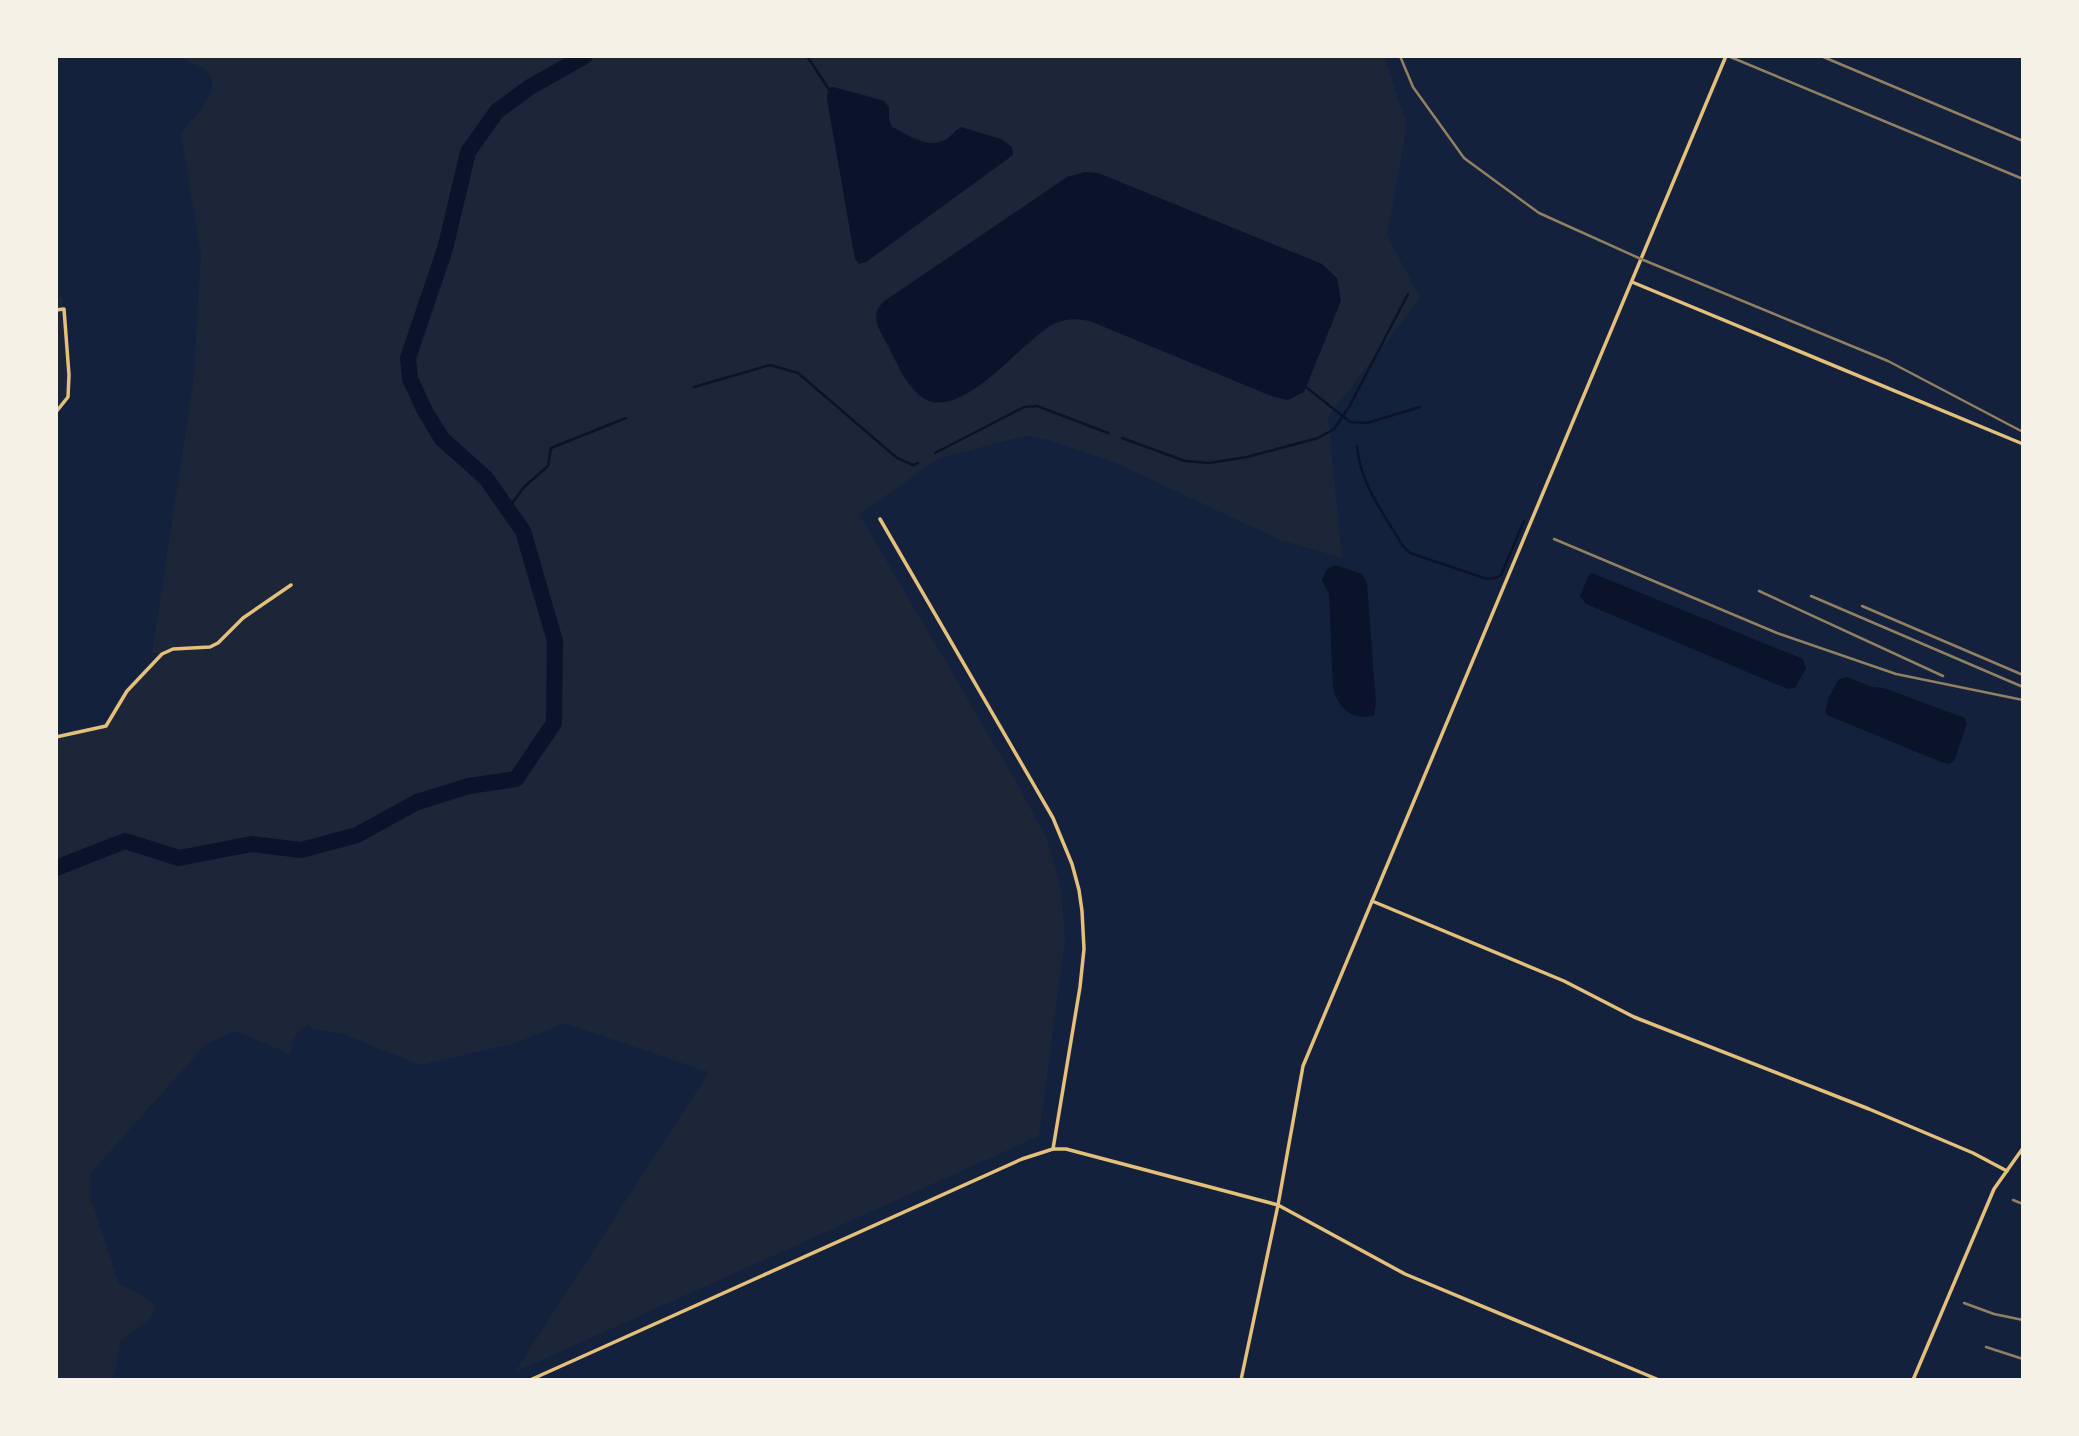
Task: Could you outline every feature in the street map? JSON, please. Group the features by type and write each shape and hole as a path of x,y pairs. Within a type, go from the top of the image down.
{"street":[{"path":"1241,1380 1278,1205 1303,1066 1726,56"},
{"path":"1632,282 2023,444"},
{"path":"56,310 64,309 69,374 68,397 56,412"},
{"path":"880,519 1053,818 1072,864 1082,911 1083,966 1053,1149"},
{"path":"56,737 106,726 127,691 162,654 173,649 210,647 219,643 243,618 291,585"},
{"path":"1372,901 1564,981 1634,1017 1868,1109 1973,1153 2007,1171"},
{"path":"530,1380 1022,1159 1053,1149 1066,1149 1278,1205 1405,1274 1659,1380"},
{"path":"1913,1380 1994,1189 2023,1149"}],"shaded area":[{"path":"181,56 1384,56 1407,126 1387,235 1420,298 1328,417 1342,558 1280,540 1116,463 1049,440 1024,436 938,459 859,514 1047,839 1061,889 1065,940 1039,1136 515,1372 709,1072 563,1023 516,1043 421,1065 342,1034 311,1028 308,1024 295,1035 290,1054 235,1031 205,1045 91,1173 90,1196 119,1284 144,1296 156,1306 150,1319 120,1342 112,1380 56,1380 56,737 106,726 127,691 161,654 152,653 193,384 201,255 181,133 207,100 212,83 209,74 201,67","holes":["829,88 873,97 889,107 892,127 918,140 939,143 957,129 1012,147 1013,155 866,262 855,259 827,99","1085,172 1098,173 1322,264 1274,397 1090,321 1061,321 1047,328 1025,347 876,322 876,310 883,302"]},
{"path":"833,87 884,101 889,107 892,127 916,139 936,143 947,139 961,127 1001,139 1012,147 1013,155 866,262 859,264 855,259 827,99 828,88"},
{"path":"1085,172 1098,173 1322,264 1337,278 1341,301 1304,392 1288,400 1274,397 1090,321 1076,319 1053,324 989,378 952,400 935,402 914,390 901,372 877,324 877,314 883,302 1067,177"},
{"path":"63,297 68,397 56,412 56,298"},
{"path":"1335,565 1362,574 1367,583 1376,703 1374,716 1352,714 1342,707 1335,695 1329,594 1322,580 1327,569"},
{"path":"1592,573 1803,659 1806,668 1795,688 1788,689 1586,604 1580,596"},
{"path":"1847,677 1965,718 1967,724 1954,761 1948,764 1941,762 1827,715 1825,712 1829,697 1839,679"}],"waterway":[{"path":"56,868 125,841 179,858 252,844 301,850 357,835 417,802 469,786 516,779 554,723 555,641 523,531 486,478 442,439 410,379 408,358 445,249 468,152 497,111 530,87 585,56"},
{"path":"807,56 828,88"},
{"path":"1122,438 1185,461 1209,463 1247,457 1318,438 1334,429 1349,407 1408,294"},
{"path":"694,387 770,365 798,373 897,458 913,465 918,463"},
{"path":"1306,387 1350,422 1367,423 1420,407"},
{"path":"935,453 1024,407 1037,406 1108,433"},
{"path":"508,509 524,487 548,466 551,448 626,418"},
{"path":"1357,446 1368,486 1403,546 1410,553 1487,579 1495,578 1501,575 1524,521"}],"railway":[{"path":"1400,56 1413,87 1464,158 1539,213 1641,259 1888,361 2023,432"},
{"path":"1728,56 2023,179"},
{"path":"1821,56 2023,141"},
{"path":"1554,539 1777,633 1896,674 2023,700"},
{"path":"1759,591 1943,676"},
{"path":"1811,596 2023,687"},
{"path":"1862,606 2023,675"},
{"path":"2013,1200 2023,1204"},
{"path":"1964,1303 1994,1314 2023,1320"},
{"path":"1986,1347 2023,1359"}]}
